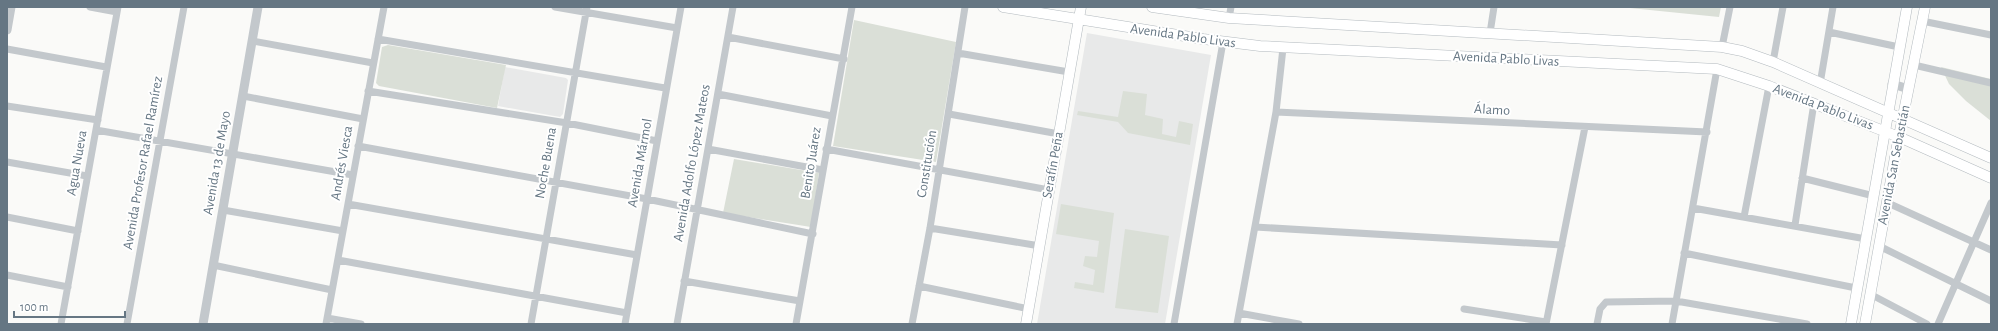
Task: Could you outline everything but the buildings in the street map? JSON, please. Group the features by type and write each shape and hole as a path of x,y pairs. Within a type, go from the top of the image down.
{"main road":[{"name":"Avenida Pablo Livas","path":"1003,7 1223,42 1283,48 1717,69 1769,86 1899,136 1991,178"},
{"name":"Serafín Peña","path":"1026,324 1081,7"},
{"name":"Avenida Pablo Livas","path":"1152,7 1229,18 1722,47 1742,51 1773,62 1991,158"},
{"name":"Avenida San Sebastián","path":"1851,324 1892,84 1907,7"},
{"name":"Avenida San Sebastián","path":"1865,324 1924,7"}],"street":[{"path":"7,30 11,7"},
{"path":"90,7 117,10"},
{"name":"Avenida Profesor Rafael Ramírez","path":"127,324 184,7"},
{"name":"Avenida 13 de Mayo","path":"203,324 258,7"},
{"name":"Andrés Viesca","path":"327,321 384,7"},
{"path":"554,7 587,10 677,28"},
{"name":"Avenida Mármol","path":"625,324 665,88 681,7"},
{"name":"Avenida Adolfo López Mateos","path":"677,324 733,7"},
{"name":"Benito Juárez","path":"796,324 852,7"},
{"name":"Constitución","path":"912,324 930,228 965,7"},
{"path":"1229,18 1231,7"},
{"path":"1490,33 1494,7"},
{"path":"1722,47 1730,7"},
{"path":"1773,62 1783,7"},
{"path":"1820,84 1833,7"},
{"name":"Agua Nueva","path":"61,324 117,10"},
{"name":"Noche Buena","path":"531,324 587,10"},
{"path":"1922,20 1991,35"},
{"path":"1829,32 1899,47"},
{"path":"728,37 844,59"},
{"path":"378,39 665,88"},
{"path":"253,41 373,64"},
{"path":"1174,324 1223,42"},
{"path":"1237,324 1276,112 1283,48"},
{"path":"7,49 106,67"},
{"path":"958,53 1069,72"},
{"path":"1914,65 1991,83"},
{"path":"1672,324 1717,69"},
{"path":"1892,84 1909,89"},
{"path":"1744,217 1769,86"},
{"path":"368,91 567,123 657,141"},
{"path":"718,94 832,116"},
{"path":"243,96 363,119"},
{"path":"1795,225 1814,103"},
{"path":"7,106 98,120"},
{"name":"Álamo","path":"1276,112 1707,132"},
{"path":"949,114 1059,134"},
{"path":"1464,309 1546,323 1585,127"},
{"path":"96,130 353,175"},
{"path":"358,146 647,199 813,234"},
{"path":"708,149 823,170"},
{"path":"826,149 1049,190"},
{"path":"7,162 88,176"},
{"path":"1802,178 1874,196"},
{"path":"1888,203 1991,250"},
{"path":"1938,324 1991,203"},
{"path":"348,204 637,254"},
{"path":"1693,208 1795,225 1866,239"},
{"path":"223,210 343,231"},
{"path":"7,218 78,231"},
{"path":"1254,227 1562,245"},
{"path":"930,228 1040,246"},
{"path":"1879,246 1955,285 1991,301"},
{"path":"1684,253 1856,288"},
{"path":"338,260 627,314"},
{"path":"213,265 332,290"},
{"path":"7,275 68,286"},
{"path":"684,280 800,300"},
{"path":"919,286 1029,309"},
{"path":"1870,294 1927,324"},
{"path":"1597,324 1600,309 1606,302 1676,300 1807,324"},
{"path":"1239,313 1299,324"},
{"path":"327,321 361,324"}],"shaded area":[{"path":"1620,7 1721,7 1719,17"},
{"path":"854,20 956,42 936,162 833,146"},
{"path":"1087,33 1211,55 1165,324 1037,324"},
{"path":"388,45 506,65 497,108 379,86 376,83 382,47"},
{"path":"505,67 566,78 568,80 563,114 560,117 498,106"},
{"path":"1941,67 1991,79 1991,121 1966,101 1949,84"},
{"path":"1123,91 1147,94 1145,115 1163,119 1162,134 1176,137 1179,121 1193,124 1190,145 1128,133 1118,122 1077,115 1078,111 1118,117"},
{"path":"734,159 819,173 811,227 723,213"},
{"path":"1061,204 1114,213 1104,293 1074,288 1075,282 1093,285 1095,270 1083,266 1085,256 1097,257 1099,241 1056,234"},
{"path":"1125,229 1169,236 1158,313 1115,308"}]}
